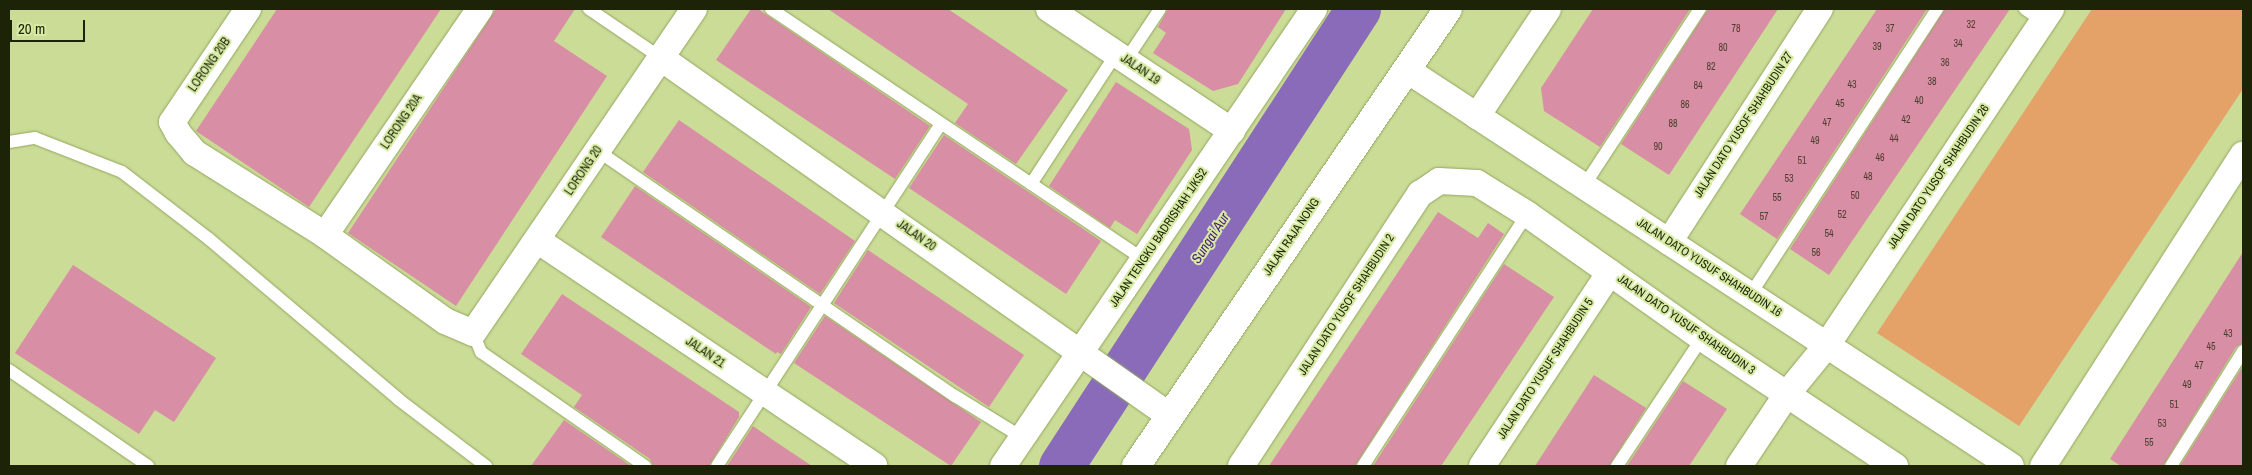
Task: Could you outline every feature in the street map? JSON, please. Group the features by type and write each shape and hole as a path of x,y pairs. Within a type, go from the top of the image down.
{"main road":[{"name":"JALAN RAJA NONG","path":"1136,466 1448,9"}],"street":[{"name":"LORONG 20B","path":"248,9 172,122 195,153 325,236"},
{"name":"LORONG 20A","path":"325,236 480,9"},
{"name":"LORONG 20","path":"474,333 694,9"},
{"name":"JALAN 19","path":"1049,9 1232,131"},
{"name":"JALAN TENGKU BADRISHAH 1/KS2","path":"1003,466 1314,9"},
{"path":"1477,116 1548,9"},
{"name":"JALAN DATO YUSOF SHAHBUDIN 27","path":"1669,242 1820,9"},
{"name":"JALAN DATO YUSOF SHAHBUDIN 26","path":"1739,466 1787,394 1827,345 2040,13"},
{"name":"JALAN 20","path":"661,58 1123,381 1170,416"},
{"name":"JALAN DATO YUSUF SHAHBUDIN 16","path":"1407,70 2011,466"},
{"path":"2042,466 2243,155"},
{"name":"JALAN DATO YUSOF SHAHBUDIN 2","path":"1243,466 1420,194 1439,181 1477,183"},
{"name":"JALAN DATO YUSUF SHAHBUDIN 3","path":"1477,183 1527,214 1702,338 1895,466"},
{"path":"325,236 445,321 474,333"},
{"name":"JALAN 21","path":"537,240 874,466"},
{"name":"JALAN DATO YUSUF SHAHBUDIN 5","path":"1482,466 1610,272"}],"lane":[{"path":"589,9 661,58"},
{"path":"771,9 1144,260"},
{"path":"1031,184 1121,57 1160,9"},
{"path":"1584,186 1700,9"},
{"path":"1750,295 1937,9"},
{"path":"717,466 941,124"},
{"path":"9,142 35,138 122,172 209,238 398,399 486,466"},
{"path":"598,151 955,396 1023,438"},
{"path":"1363,466 1527,214"},
{"path":"474,333 481,352 645,466"},
{"path":"1617,466 1702,338"},
{"path":"2171,466 2243,351"},
{"path":"9,370 148,466"}],"shaded area":[{"path":"2092,9 2243,9 2243,89 2019,426 1877,333"}],"building":[{"path":"277,9 441,9 309,207 196,131"},
{"path":"496,9 575,9 554,41 607,76 456,306 348,233"},
{"path":"751,9 758,9 930,126 895,179 716,60"},
{"path":"828,9 948,9 1068,90 1016,164 955,123 968,104"},
{"path":"1168,9 1286,9 1238,84 1213,91 1153,53 1166,33 1158,27"},
{"path":"1593,9 1690,9 1600,147 1544,111 1541,88"},
{"path":"1708,9 1778,9 1669,175 1621,144"},
{"path":"1877,9 1927,9 1777,239 1740,214"},
{"path":"1945,9 2010,9 1829,275 1790,249"},
{"path":"1116,82 1189,129 1192,150 1137,234 1115,220 1110,228 1049,186"},
{"path":"679,120 855,241 820,294 643,172"},
{"path":"944,135 1101,241 1066,294 909,188"},
{"path":"635,186 811,307 781,354 777,352 776,354 601,237"},
{"path":"1438,212 1478,238 1488,223 1504,234 1355,466 1269,466"},
{"path":"868,250 1024,355 989,407 834,303"},
{"path":"2243,252 2243,343 2236,347 2163,466 2121,466 2110,459"},
{"path":"1504,264 1554,297 1441,466 1373,466"},
{"path":"73,265 216,358 174,422 155,410 139,434 15,353"},
{"path":"562,294 739,412 739,417 709,466 653,466 650,459 574,407 582,395 521,354"},
{"path":"825,316 981,422 951,466 794,363"},
{"path":"2243,366 2243,466 2180,466"},
{"path":"1594,375 1646,408 1609,466 1535,466"},
{"path":"1683,381 1727,409 1689,466 1627,466"},
{"path":"564,420 631,466 531,466"},
{"path":"753,426 773,440 812,466 727,466"}],"waterway":[{"name":"Sungai Aur","path":"1061,466 1358,9"}]}
